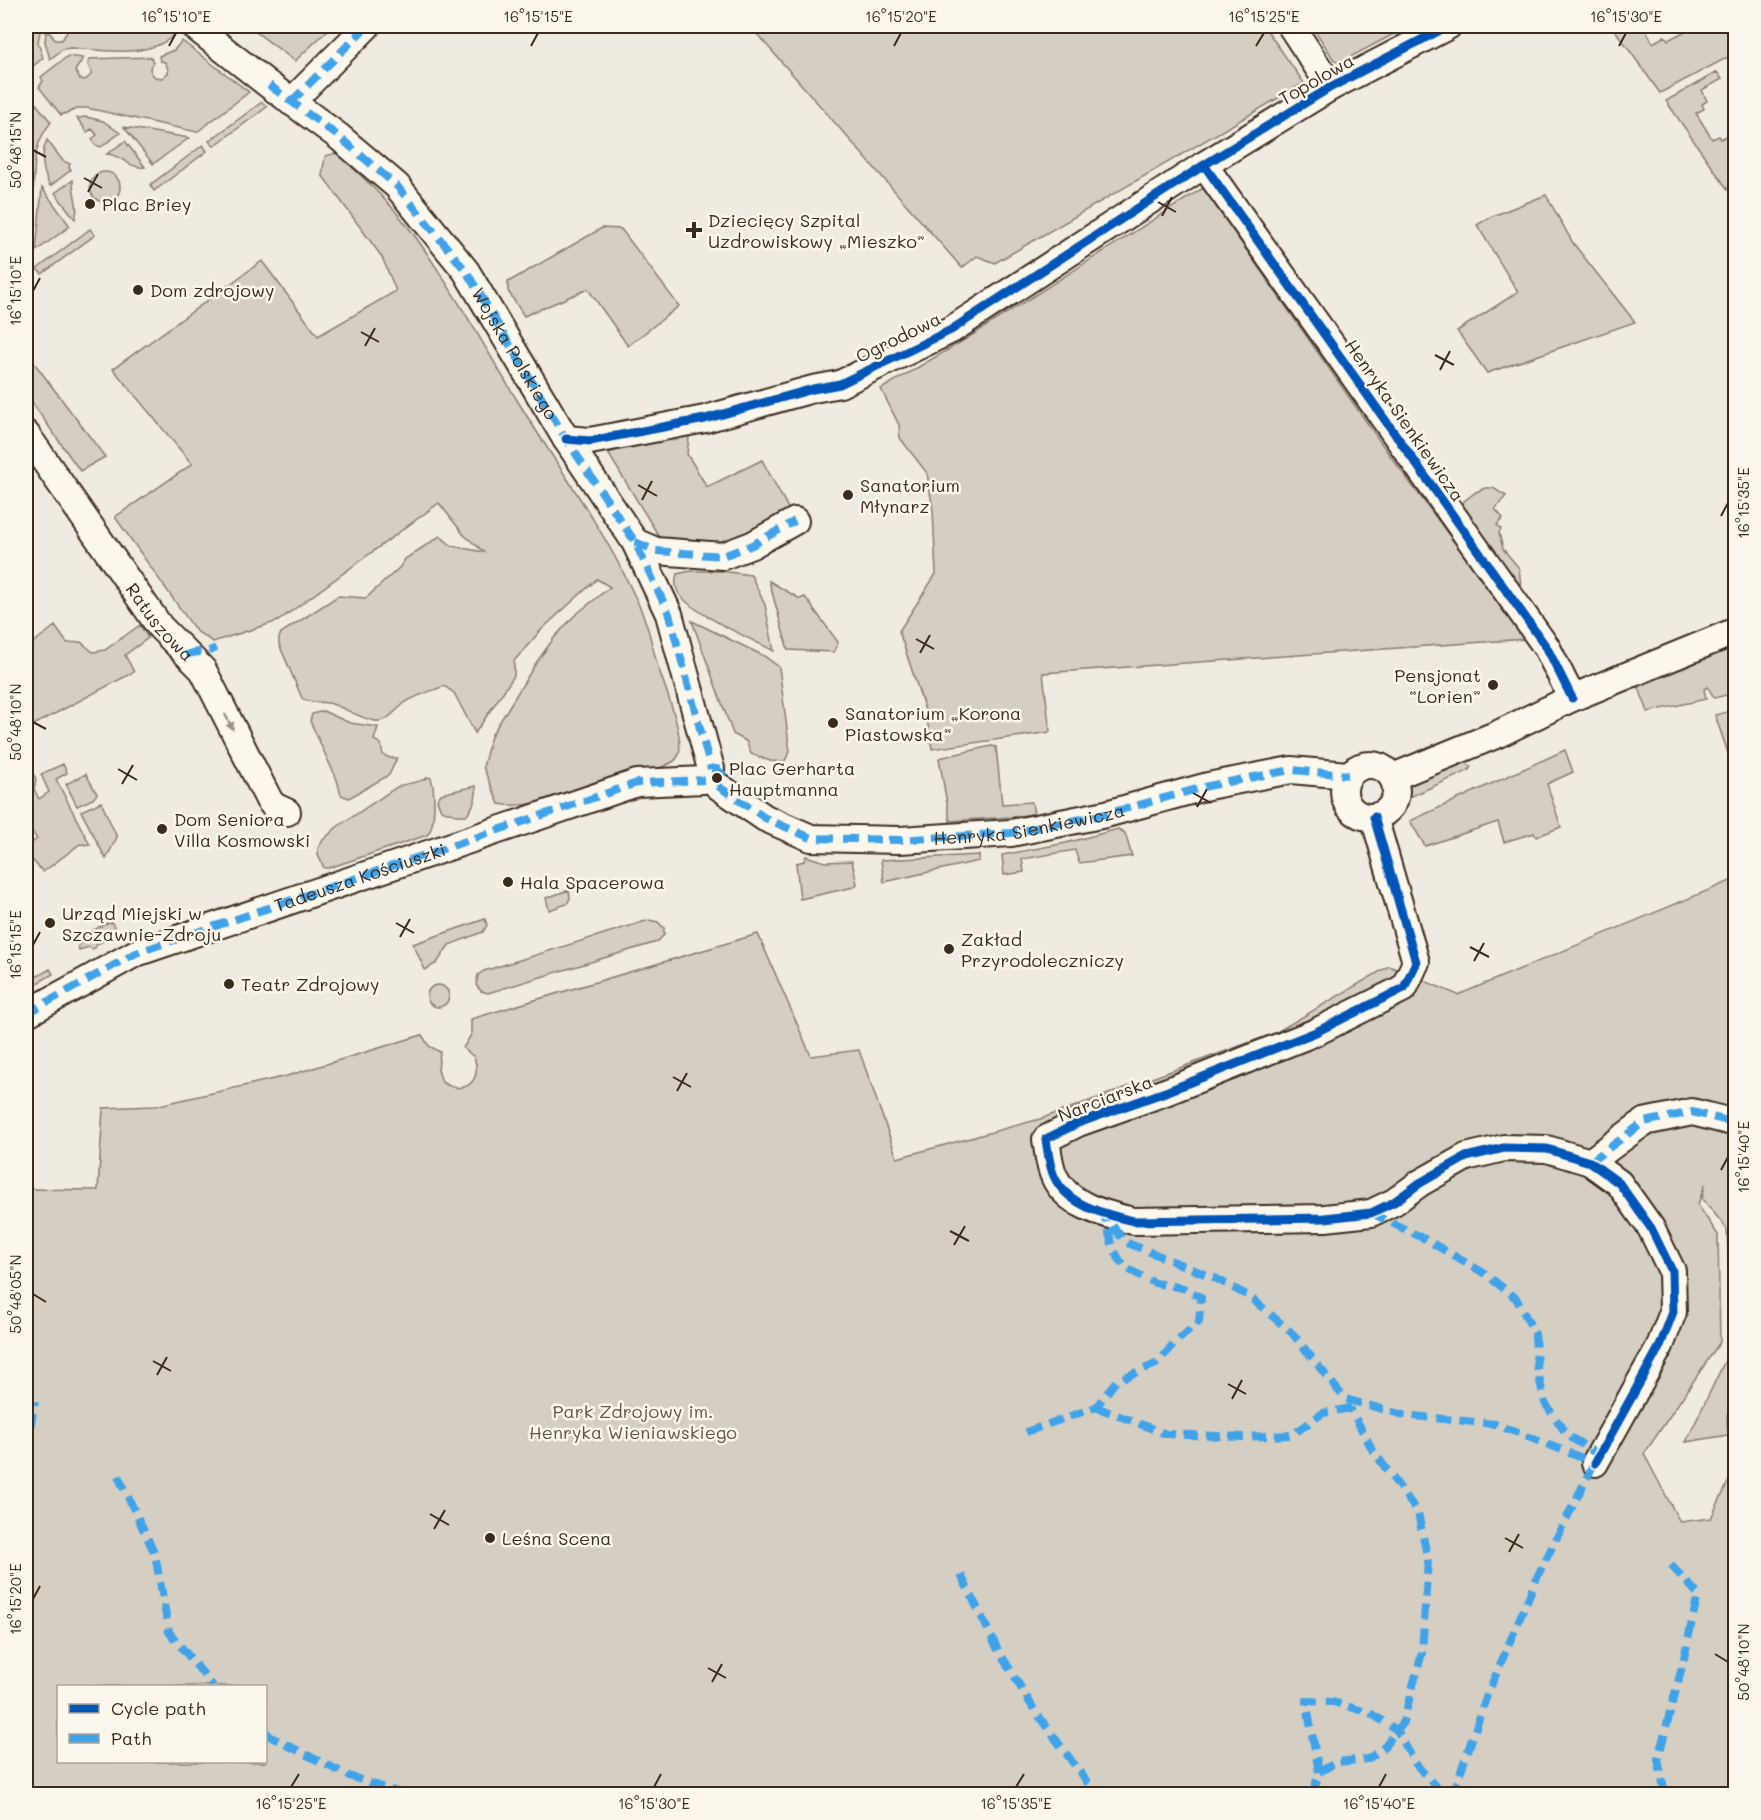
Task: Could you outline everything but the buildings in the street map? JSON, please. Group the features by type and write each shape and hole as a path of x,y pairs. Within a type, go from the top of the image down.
{"street":[{"name":"Wojska Polskiego","path":"194,26 338,136 397,186 466,271 566,438 634,542 669,614 711,779"},
{"path":"291,102 367,26"},
{"path":"1291,26 1331,87"},
{"name":"Topolowa","path":"1204,165 1331,87 1448,26"},
{"name":"Ogrodowa","path":"566,438 590,441 705,419 813,389 840,384 951,330 1204,165"},
{"name":"Henryka Sienkiewicza","path":"1204,165 1547,648 1572,698"},
{"name":"Ratuszowa","path":"26,434 160,627 203,670 269,800 274,806 287,812"},
{"path":"634,542 656,551 723,556 752,545 795,521"},
{"path":"1393,777 1498,734 1572,698 1736,631"},
{"path":"1376,765 1393,777 1396,797 1392,806 1384,813 1374,817 1364,817 1347,805 1344,785 1348,775 1356,768 1376,765"},
{"name":"Henryka Sienkiewicza","path":"711,779 765,818 812,838 900,840 1011,833 1106,814 1208,786 1291,770 1348,775"},
{"name":"Tadeusza Kościuszki","path":"28,1006 136,953 637,783 711,779"},
{"name":"Narciarska","path":"1374,817 1416,962 1404,988 1316,1032 1168,1091 1078,1123 1046,1139 1054,1177 1069,1195 1083,1205 1104,1214 1133,1221 1325,1218 1371,1213 1394,1202 1420,1183 1466,1157 1504,1148 1547,1149 1590,1162"},
{"path":"1595,1463 1660,1346 1673,1312 1672,1271 1651,1228 1619,1183 1590,1162 1644,1122 1692,1112 1736,1123"}],"green space":[{"path":"26,26 41,26 38,42 43,58 32,67 26,66"},
{"path":"62,26 161,26 174,35 163,43 138,50 111,51 71,48 63,49 50,59 45,42 46,32 50,33 55,40 62,40 67,32"},
{"path":"248,26 332,26 295,61"},
{"path":"750,26 1264,26 1304,83 995,263 977,256 962,268"},
{"path":"1312,26 1409,26 1339,63 1334,60"},
{"path":"1612,26 1644,26 1653,43 1665,36 1668,40 1695,26 1735,26 1735,65 1730,56 1660,93"},
{"path":"182,41 249,92 197,132 87,108 80,108 61,115 39,87 43,81 41,77 68,56 83,58 75,71 80,79 85,80 91,75 89,59 151,57 153,63 150,67 151,72 155,77 162,78 168,73 168,69 165,62 160,61 159,56 174,50"},
{"path":"1717,72 1722,79 1702,90 1707,101 1702,104 1704,109 1696,113 1712,139 1719,136 1721,139 1732,133 1735,137 1735,186 1728,190 1666,101"},
{"path":"26,94 51,122 40,140 35,158 26,257"},
{"path":"262,102 267,107 214,146 209,141"},
{"path":"86,117 103,121 120,133 101,147 95,145 92,139 97,135 92,129 87,132 77,118"},
{"path":"124,127 189,138 153,164"},
{"path":"47,140 63,161 70,164 71,170 50,186 43,163 43,152"},
{"path":"125,141 145,167 134,166 107,154"},
{"path":"203,145 207,151 154,191 150,185"},
{"path":"337,153 389,204 431,259 616,559 636,598 650,634 658,667 674,714 680,751 672,762 642,774 550,800 523,805 499,804 483,767 491,736 536,663 574,616 610,587 597,579 542,629 514,661 514,676 475,733 454,693 444,686 410,700 388,718 380,721 364,718 332,704 302,698 279,644 281,633 338,596 366,598 400,567 405,559 440,536 452,546 484,552 464,535 439,503 278,621 213,642 196,631 115,517 192,464 113,369 262,261 318,336 396,291 382,257 322,175 325,156"},
{"path":"105,172 116,176 120,187 116,198 105,202 94,198 90,187 94,176"},
{"path":"73,180 77,209 75,219 55,193"},
{"path":"42,188 70,226 36,251"},
{"path":"1203,188 1386,450 1526,639 1043,673 1050,732 932,749 926,713 899,631 936,574 933,510 927,473 900,438 899,425 881,389 966,339"},
{"path":"1546,195 1573,243 1635,322 1487,373 1457,331 1518,292 1477,225 1490,217"},
{"path":"602,228 621,229 679,306 628,346 588,289 524,316 508,291 508,282"},
{"path":"90,229 95,235 42,274 37,269"},
{"path":"26,352 105,457 80,471 26,394"},
{"path":"690,429 687,454 707,487 762,460 789,510 730,541 663,543 608,453"},
{"path":"1485,488 1493,488 1506,496 1495,509 1503,518 1497,525 1501,529 1499,533 1503,549 1519,568 1521,586 1459,505"},
{"path":"691,571 721,571 751,575 765,605 774,651 707,616 684,600 677,590 676,576"},
{"path":"769,581 800,599 805,597 838,642 834,652 788,650"},
{"path":"692,621 764,656 779,667 790,752 784,762 770,761 751,754 746,741 733,734"},
{"path":"140,625 148,638 125,655 134,672 26,729 26,648 55,626 67,643 81,642 93,652 105,650"},
{"path":"1735,644 1735,693 1714,698 1708,687 1704,689 1706,699 1648,712 1637,683"},
{"path":"1735,710 1735,751 1728,753 1715,715"},
{"path":"323,711 350,723 378,727 374,740 381,744 383,755 397,758 389,775 349,798 341,795 337,780 310,721 312,714"},
{"path":"991,746 996,747 1002,804 1032,802 1034,814 950,821 939,758"},
{"path":"1565,750 1573,772 1547,784 1561,827 1536,837 1534,833 1504,842 1498,822 1425,846 1410,821"},
{"path":"26,760 36,779 34,789 39,799 49,792 41,774 63,764 67,773 56,779 90,845 80,844 43,872 26,853 26,847 37,839 26,822"},
{"path":"1466,762 1471,767 1468,771 1405,799 1403,797 1406,787 1419,774"},
{"path":"86,774 97,794 93,799 77,806 66,784"},
{"path":"431,778 434,808 432,824 427,835 324,868 318,855 318,848 337,827 397,787"},
{"path":"476,786 472,808 467,815 456,815 441,810 437,800 441,794"},
{"path":"101,802 117,837 106,859 81,811"},
{"path":"1118,829 1125,833 1132,856 1079,863 1075,850 1022,859 1024,872 1004,875 1002,855 1066,843"},
{"path":"979,855 979,861 884,882 881,860"},
{"path":"806,856 825,862 852,861 857,884 854,887 800,899 796,863 804,861"},
{"name":"Park Zdrojowy im. Henryka Wieniawskiego","path":"1735,879 1736,1094 1724,1126 1736,1131 1735,1400 1727,1417 1728,1435 1686,1442 1732,1346 1727,1229 1702,1198 1705,1184 1698,1205 1718,1235 1720,1342 1644,1454 1680,1522 1711,1518 1735,1468 1735,1794 26,1794 26,1189 98,1190 103,1108 155,1106 287,1076 422,1035 429,1046 440,1052 438,1070 442,1082 458,1088 464,1087 474,1080 476,1073 474,1057 463,1048 471,1035 471,1019 758,934 811,1056 859,1050 897,1158 1040,1119 1275,1033 1389,966 1458,995"},
{"path":"569,890 570,898 567,904 549,910 546,898"},
{"path":"485,919 487,925 483,932 449,945 437,963 425,970 413,944"},
{"path":"649,920 658,922 664,928 664,935 657,942 488,993 481,991 476,985 478,975 484,971"},
{"path":"111,921 115,928 113,936 97,944 95,948 79,950 78,945 87,940 84,935"},
{"path":"26,969 28,973 38,976 50,969 53,974 29,988 26,986"},
{"path":"438,985 446,988 449,996 446,1004 438,1007 430,1004 427,996 430,988"}],"marked path":[{"path":"291,102 367,26"},
{"path":"269,85 338,136 397,186 466,271 566,439 635,542 669,614 711,769"},
{"path":"635,542 656,551 723,556 752,545 795,521"},
{"path":"186,655 216,648"},
{"path":"711,769 717,769 722,774 722,782 718,786"},
{"path":"718,786 765,818 811,838 900,840 1011,833 1106,814 1208,786 1291,770 1348,775"},
{"path":"26,1014 136,953 637,783 704,780"},
{"path":"26,997 34,1008"},
{"path":"1590,1162 1644,1122 1692,1112 1736,1123"},
{"path":"1371,1213 1423,1238 1484,1273 1516,1298 1535,1334 1537,1368 1545,1403 1567,1435 1599,1455"},
{"path":"1026,1432 1096,1407 1116,1381 1156,1364 1199,1322 1201,1297 1183,1288 1155,1283 1124,1267 1113,1249 1104,1214 1125,1242 1217,1279 1250,1297 1292,1333 1345,1399 1404,1415 1495,1424 1595,1463"},
{"path":"26,1450 35,1401"},
{"path":"1096,1407 1166,1434 1241,1437 1292,1435 1323,1413 1357,1407"},
{"path":"1313,1794 1319,1772 1337,1762 1368,1759 1383,1748 1403,1722 1422,1653 1428,1560 1418,1513 1372,1449 1350,1408"},
{"path":"1450,1794 1457,1783 1486,1698 1538,1575 1597,1458"},
{"path":"118,1476 155,1554 169,1632 212,1685"},
{"path":"1665,1794 1658,1759 1698,1594 1666,1560"},
{"path":"961,1575 997,1648 1035,1711 1096,1794"},
{"path":"1319,1772 1306,1701 1333,1702 1370,1713 1397,1730 1415,1763 1442,1794"},
{"path":"267,1733 349,1776 403,1794"}],"cycle path":[{"path":"566,439 590,441 705,419 813,389 840,384 951,330 1204,165 1331,87 1448,26"},
{"path":"1204,165 1547,648 1572,698"},
{"path":"1374,817 1416,962 1404,988 1316,1032 1168,1091 1078,1123 1046,1139 1052,1172 1060,1186 1077,1202 1099,1212 1133,1221 1325,1218 1371,1213 1394,1202 1420,1183 1466,1157 1504,1148 1547,1149 1590,1162 1619,1183 1651,1228 1672,1271 1673,1312 1660,1346 1595,1463"}],"place":[{"name":"Plac Briey","path":"90,204"},
{"name":"Dziecięcy Szpital Uzdrowiskowy „Mieszko”","path":"694,230"},
{"name":"Dom zdrojowy","path":"138,290"},
{"name":"Sanatorium Młynarz","path":"848,495"},
{"name":"Pensjonat “Lorien”","path":"1493,685"},
{"name":"Sanatorium „Korona Piastowska”","path":"833,723"},
{"name":"Plac Gerharta Hauptmanna","path":"717,778"},
{"name":"Dom Seniora Villa Kosmowski","path":"162,829"},
{"name":"Hala Spacerowa","path":"508,882"},
{"name":"Urząd Miejski w Szczawnie-Zdroju","path":"50,923"},
{"name":"Zakład Przyrodoleczniczy","path":"949,949"},
{"name":"Teatr Zdrojowy","path":"229,984"},
{"name":"Leśna Scena","path":"490,1538"}]}
